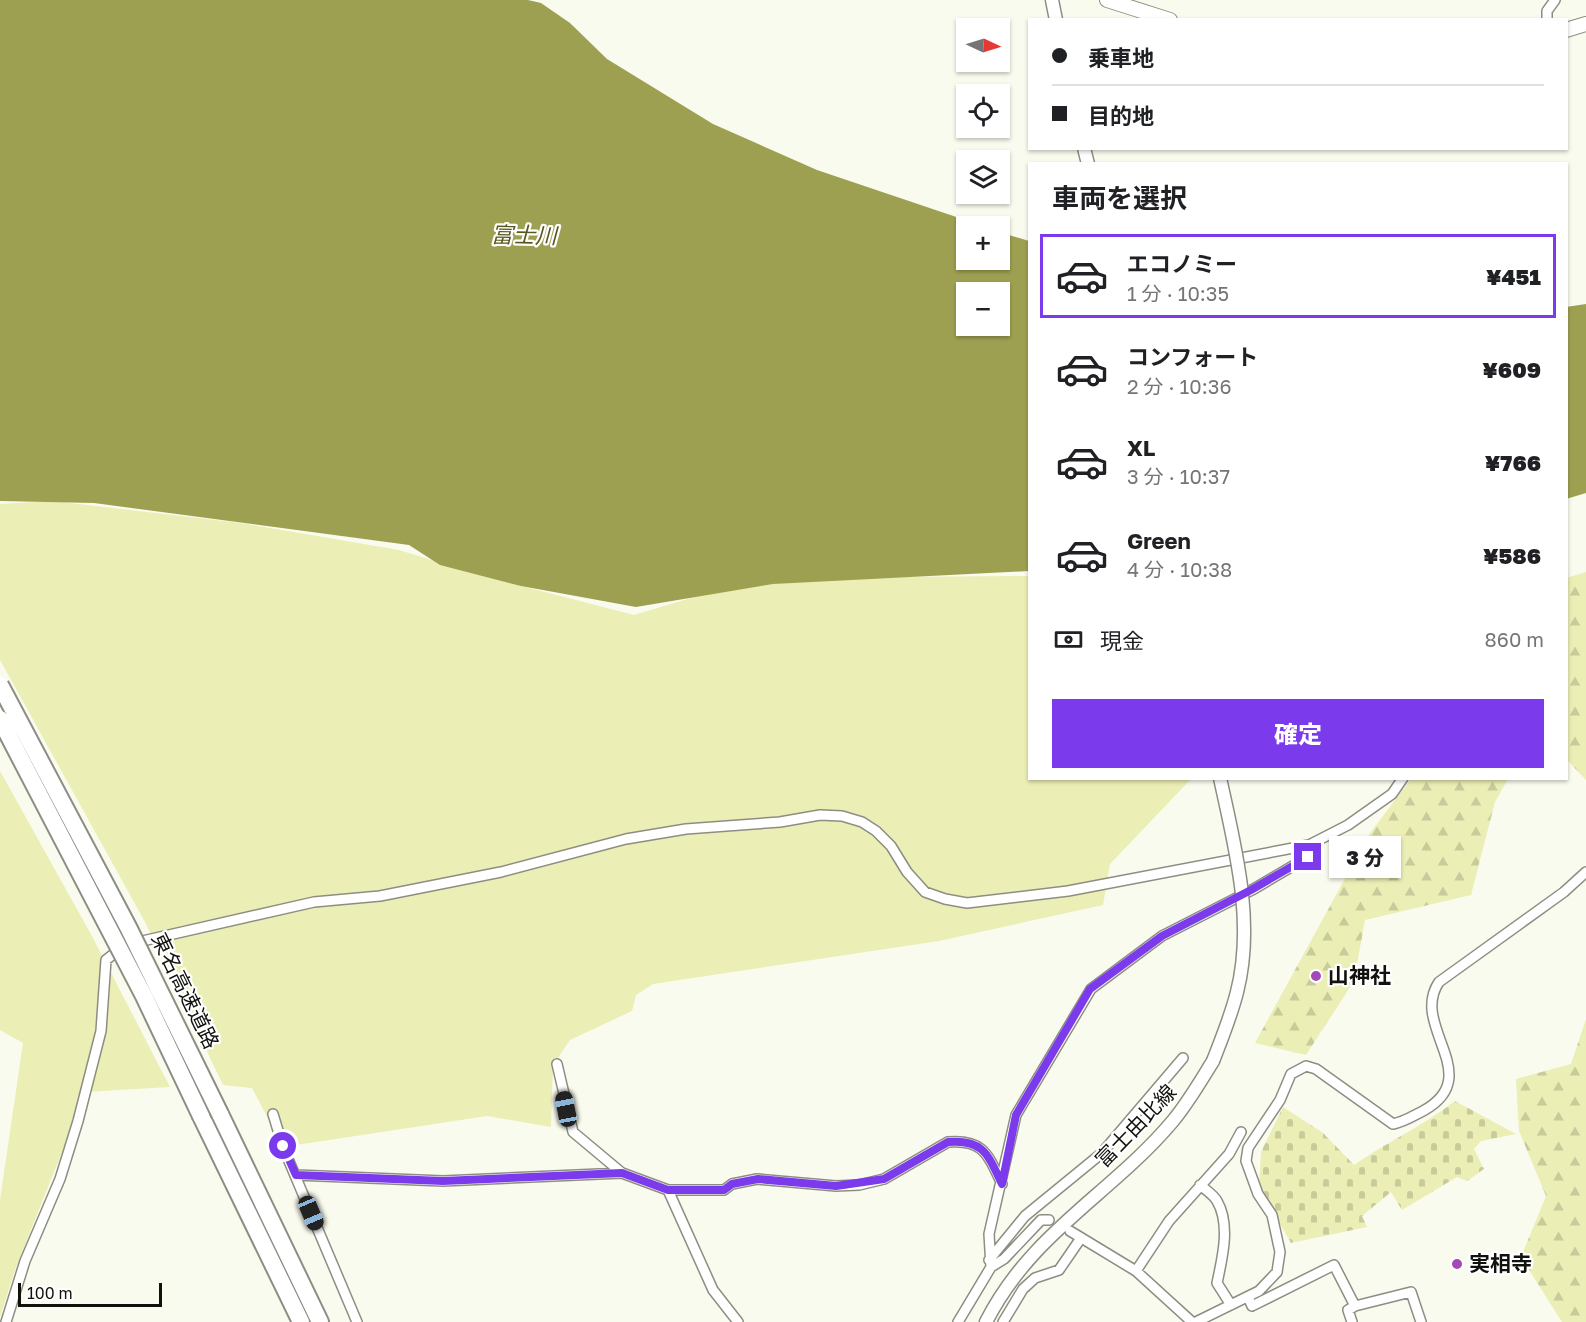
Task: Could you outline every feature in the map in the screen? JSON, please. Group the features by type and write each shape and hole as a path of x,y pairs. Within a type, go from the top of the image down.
{"highway":[{"name":"東名高速道路","path":"0,685 37,750 128,927 320,1322"},
{"name":"東名高速道路","path":"0,719 144,996 301,1322"}],"main road":[{"path":"1052,0 1055,17"},
{"path":"1107,0 1164,18"},
{"path":"1568,29 1586,24"},
{"name":"富士由比線","path":"986,1322 1020,1268 1048,1236 1171,1123 1194,1094 1212,1061 1230,1016 1243,956 1241,886 1220,780"}],"street":[{"path":"1547,18 1547,11 1555,0"},
{"path":"6,1322 25,1260 60,1179 78,1121 101,1031 106,960 125,945 314,902 380,896 501,872 626,839 686,829 780,822 820,815 842,816 862,822 891,846 907,872 925,892 967,903 1143,878 1309,845 1348,825 1392,794 1402,780"},
{"path":"990,1264 989,1234 1016,1115 1090,989 1162,936 1251,890 1308,857 1309,845"},
{"path":"1070,1231 1136,1271 1194,1322 1259,1291 1277,1272 1280,1252 1272,1215 1258,1194 1246,1161 1248,1149 1280,1100 1291,1074 1306,1066 1316,1069 1393,1124 1402,1122 1433,1106 1449,1089 1450,1072 1434,1019 1431,1000 1439,982 1564,892 1586,872"},
{"path":"958,1322 990,1264 1025,1216 1102,1153 1183,1058"},
{"path":"557,1064 573,1132 622,1173 668,1190 724,1190 732,1184 758,1179 836,1186 859,1185 884,1179 948,1142 960,1141 969,1142 982,1149 1002,1184"},
{"path":"273,1114 357,1322"},
{"path":"1136,1271 1169,1221 1229,1154 1241,1132"},
{"path":"296,1175 443,1181 622,1173"},
{"path":"1200,1185 1216,1199 1220,1206 1224,1234 1218,1283 1231,1305"},
{"path":"668,1190 713,1290 738,1322"},
{"path":"990,1264 1004,1259 1041,1220 1049,1220"},
{"path":"1003,1322 1023,1289 1035,1278 1059,1270 1082,1238"},
{"path":"1248,1297 1252,1306 1334,1265 1355,1306"},
{"path":"1352,1322 1348,1310 1355,1306 1411,1292 1421,1322"}],"green space":[{"path":"53,501 241,523 399,550 483,576 634,615 758,578 1028,576 1028,780 1190,780 1110,864 1103,905 939,941 653,984 636,995 632,1011 570,1040 553,1065 551,1127 487,1116 283,1147 252,1088 223,1085 145,922 0,660 0,504"},
{"path":"1586,572 1586,780 1568,761 1568,577"},
{"path":"0,771 93,938 170,1087 86,1092 16,1267 0,1317 0,1200 23,1043 0,1030"},
{"path":"1410,780 1507,780 1495,802 1471,895 1365,920 1354,981 1306,1055 1255,1043 1370,833"},
{"path":"1586,1019 1586,1322 1562,1322 1521,1257 1546,1196 1519,1131 1516,1079 1571,1064"},
{"path":"1455,1101 1516,1134 1481,1141 1474,1149 1484,1169 1467,1181 1457,1177 1402,1210 1391,1192 1362,1216 1367,1227 1291,1243 1259,1187 1261,1152 1283,1107 1323,1133 1354,1165"}],"water":[{"name":"富士川","path":"0,0 528,0 541,3 570,23 607,59 713,124 817,170 956,217 956,270 1010,270 1010,235 1028,241 1028,571 773,584 636,607 521,586 440,565 409,545 94,503 0,501"},
{"path":"1586,304 1586,493 1568,498 1568,307"}],"place":[{"name":"山神社","path":"1316,976"},
{"name":"実相寺","path":"1457,1264"}],"route":[{"path":"283,1146 296,1175 443,1181 622,1173 668,1190 724,1190 732,1184 758,1179 836,1186 859,1185 884,1179 938,1147 948,1142 960,1141 969,1142 982,1149 1002,1184 1016,1115 1090,989 1162,936 1251,890 1308,857"}]}
